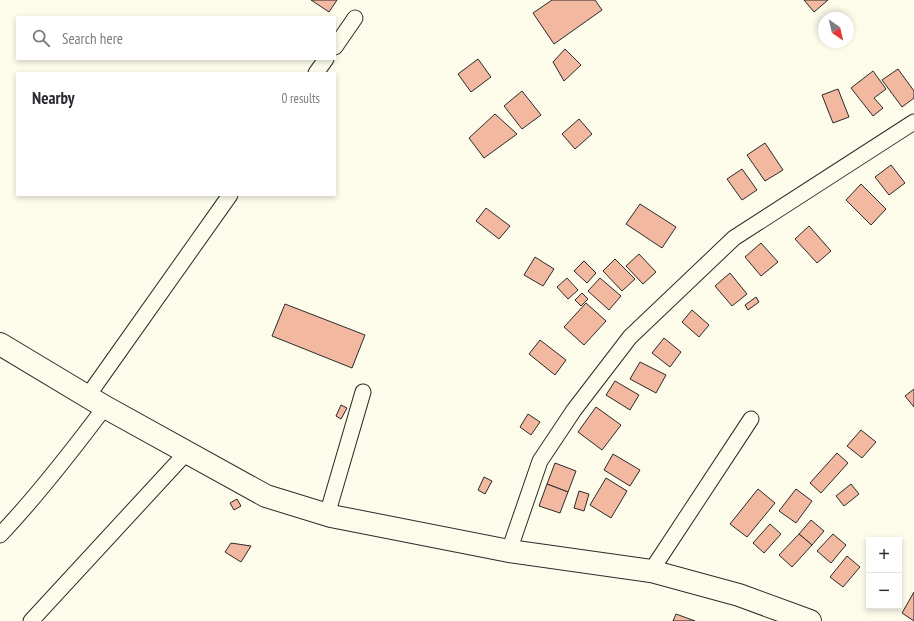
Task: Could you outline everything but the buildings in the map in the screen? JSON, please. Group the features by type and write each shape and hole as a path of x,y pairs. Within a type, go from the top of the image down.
{"highway":[{"path":"0,344 96,402 266,496 327,515 509,551 651,571 739,595 810,621"}],"street":[{"path":"336,46 355,18"},
{"path":"317,72 325,60"},
{"path":"509,551 540,461 574,410 630,337 734,238 895,136 914,122"},
{"path":"0,535 77,445 96,402 229,196"},
{"path":"327,515 363,392"},
{"path":"651,571 751,419"},
{"path":"31,621 187,452"}]}
